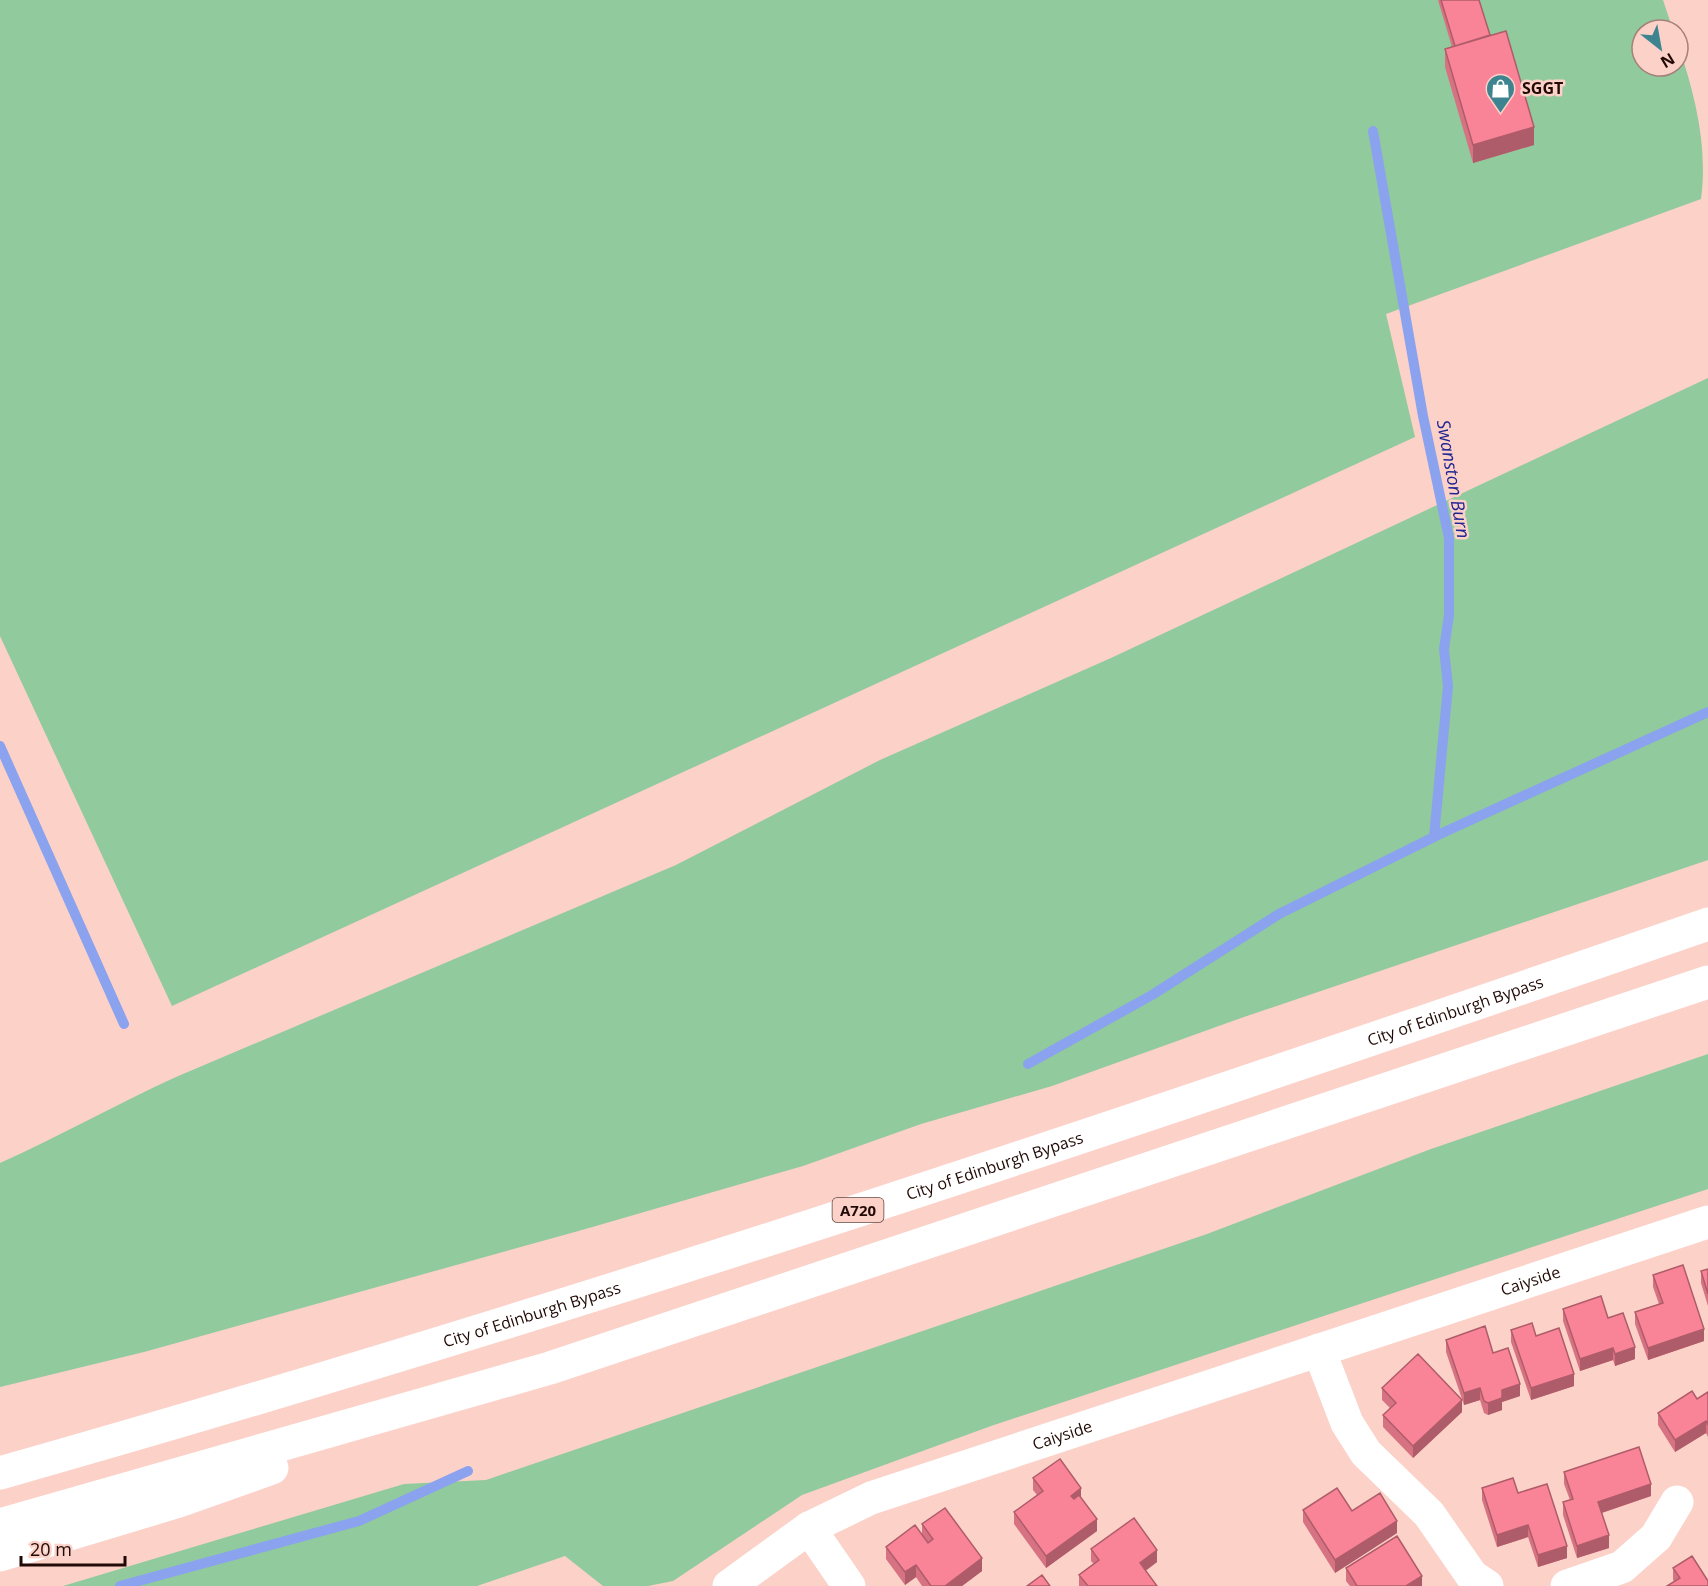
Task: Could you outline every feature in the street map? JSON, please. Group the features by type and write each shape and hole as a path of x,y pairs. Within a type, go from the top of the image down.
{"main road":[{"name":"City of Edinburgh Bypass","path":"0,1473 123,1438 659,1275 1384,1036 1708,924"},
{"path":"0,1555 179,1501 550,1368 1708,982"},
{"name":"Caiyside","path":"729,1586 809,1528 871,1498 1708,1222"},
{"path":"1319,1350 1347,1423 1366,1453 1430,1514 1472,1576 1487,1586"},
{"path":"0,1525 550,1368"},
{"path":"0,1464 123,1438"},
{"path":"1567,1586 1622,1567 1656,1537 1677,1502"},
{"path":"809,1528 849,1586"}],"green space":[{"path":"0,0 1663,0 1669,18 1630,18 1630,78 1689,78 1701,140 1703,179 1701,199 1386,314 1415,437 172,1006 0,636"},
{"path":"1708,378 1708,860 1241,1018 1052,1086 921,1124 803,1166 144,1352 0,1387 0,1163 176,1077 676,865 880,760 1111,658"},
{"path":"1708,1054 1708,1189 991,1426 802,1495 673,1581 648,1586 603,1586 565,1556 477,1586 63,1586 404,1484 486,1480 1207,1234 1431,1149"}],"building":[{"path":"1441,0 1479,0 1490,35 1455,46"},
{"path":"1506,31 1534,127 1473,145 1445,49"},
{"path":"1683,1265 1704,1329 1648,1348 1635,1312 1663,1303 1653,1275"},
{"path":"1708,1269 1708,1294 1701,1271"},
{"path":"1601,1296 1608,1318 1623,1313 1635,1347 1615,1354 1613,1348 1580,1359 1563,1309"},
{"path":"1532,1323 1536,1336 1559,1328 1574,1374 1531,1388 1511,1330"},
{"path":"1485,1326 1493,1353 1508,1348 1520,1384 1502,1390 1502,1398 1488,1403 1484,1401 1480,1388 1464,1393 1446,1340"},
{"path":"1418,1354 1462,1400 1413,1446 1383,1415 1396,1403 1382,1388"},
{"path":"1692,1391 1697,1399 1708,1392 1708,1425 1706,1421 1675,1440 1658,1413"},
{"path":"1639,1447 1651,1484 1598,1502 1609,1535 1577,1546 1563,1502 1573,1499 1564,1472"},
{"path":"1060,1459 1081,1488 1071,1496 1074,1499 1079,1495 1097,1519 1046,1556 1014,1512 1043,1491 1033,1478"},
{"path":"1513,1478 1518,1493 1547,1484 1567,1546 1538,1555 1528,1525 1497,1535 1482,1488"},
{"path":"1337,1488 1352,1511 1380,1493 1397,1521 1335,1560 1303,1510"},
{"path":"945,1508 982,1558 945,1586 931,1586 916,1565 905,1572 886,1547 915,1525 928,1543 933,1539 922,1524"},
{"path":"1134,1518 1157,1550 1140,1563 1157,1586 1088,1586 1079,1575 1099,1560 1091,1549"},
{"path":"1397,1536 1422,1576 1406,1586 1357,1586 1346,1568"},
{"path":"1692,1556 1708,1581 1708,1586 1667,1586 1680,1578 1673,1568"},
{"path":"1042,1575 1050,1586 1027,1586"}],"waterway":[{"name":"Swanston Burn","path":"1373,131 1423,416 1449,538 1449,615 1444,649 1448,686 1434,837"},
{"path":"1028,1064 1152,995 1279,914 1440,834 1708,712"},
{"path":"0,746 124,1024"},
{"path":"120,1586 359,1521 468,1471"}],"place":[{"name":"SGGT","path":"1501,114"}]}
